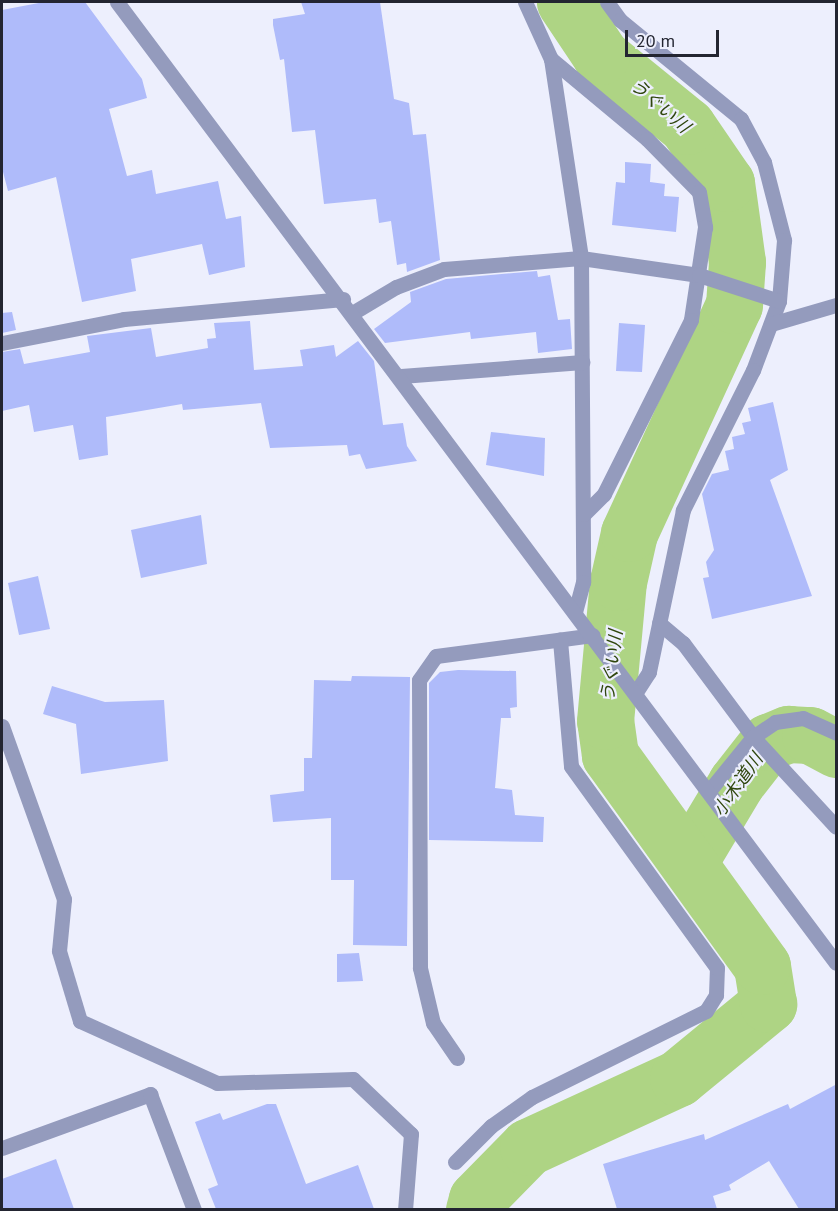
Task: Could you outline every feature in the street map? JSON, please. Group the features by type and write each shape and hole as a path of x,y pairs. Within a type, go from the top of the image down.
{"street":[{"path":"117,2 354,312 837,963"},
{"path":"525,2 551,58 581,258 583,582 575,611"},
{"path":"607,2 620,20 741,119 764,162 779,209 784,240 779,301 771,324 683,510 649,672 635,691"},
{"path":"551,58 647,139 699,192 705,227 691,320 604,494 584,514"},
{"path":"354,312 396,286 444,269 581,258 699,275 779,301"},
{"path":"2,343 124,319 343,300"},
{"path":"771,324 837,305"},
{"path":"401,376 582,362"},
{"path":"659,622 683,643 753,736 837,827"},
{"path":"457,1058 433,1023 420,968 419,680 436,656 593,635"},
{"path":"455,1162 491,1126 532,1097 706,1011 716,995 717,968 571,766 560,639"},
{"path":"710,792 753,736 775,722 803,718 837,733"},
{"path":"2,726 64,898 58,951 80,1021 217,1083 353,1079 411,1134 405,1209"},
{"path":"2,1148 150,1094 194,1209"}],"building":[{"path":"44,2 85,2 142,79 147,98 109,109 127,176 152,170 156,194 218,181 226,219 241,216 245,267 209,275 202,244 131,259 136,291 82,302 56,177 8,191 2,168 2,10"},
{"path":"301,2 380,2 394,99 409,103 413,135 426,134 440,260 407,272 406,263 397,265 391,221 379,223 376,199 324,204 315,130 292,132 284,59 280,60 273,25 273,19 305,14"},
{"path":"625,162 651,164 650,182 665,184 664,196 679,197 676,232 612,225 616,182 625,183"},
{"path":"537,271 538,277 550,275 558,320 570,319 572,349 538,353 536,332 471,339 470,332 385,343 374,329 411,302 410,292 446,279"},
{"path":"12,312 16,330 2,333 2,313"},
{"path":"250,321 254,370 303,366 300,350 334,345 336,357 358,341 374,361 383,425 403,423 407,446 417,461 366,469 360,454 349,456 347,445 270,448 261,403 183,410 182,404 106,417 108,455 79,460 73,425 34,432 29,405 2,411 2,352 20,349 24,364 90,352 87,336 151,328 156,357 208,348 207,339 216,338 214,323"},
{"path":"619,323 645,325 642,372 616,371"},
{"path":"773,402 788,470 770,480 812,596 712,619 703,578 709,577 706,562 714,550 702,494 712,474 729,470 725,451 734,449 732,437 745,434 742,423 751,421 748,408"},
{"path":"491,432 545,438 544,476 486,465"},
{"path":"201,515 207,564 141,578 131,530"},
{"path":"38,576 50,629 19,635 8,583"},
{"path":"516,671 517,707 510,708 511,718 501,718 495,788 512,790 515,815 544,817 543,842 429,840 429,683 440,672"},
{"path":"352,676 410,677 407,946 353,945 354,880 331,880 331,818 273,822 270,795 304,791 304,758 312,758 314,680 351,681"},
{"path":"52,686 105,702 164,700 168,761 81,774 76,724 43,714"},
{"path":"359,953 363,981 337,982 337,954"},
{"path":"837,1084 837,1209 799,1209 769,1161 729,1185 731,1190 713,1196 717,1209 617,1209 603,1164 704,1134 705,1140 788,1104 790,1109"},
{"path":"267,1104 276,1104 306,1184 358,1165 374,1209 216,1209 208,1189 218,1185 195,1122 220,1113 223,1120"},
{"path":"56,1159 74,1209 2,1209 2,1179"}],"waterway":[{"name":"うぐい川","path":"474,1210 477,1199 528,1147 678,1078 768,1004 762,966 610,755 605,721 618,582 629,533 734,305 737,262 726,183 687,126 601,56 565,2"},
{"name":"小木道川","path":"690,860 736,783 768,742 788,734 810,735 836,749"}]}
